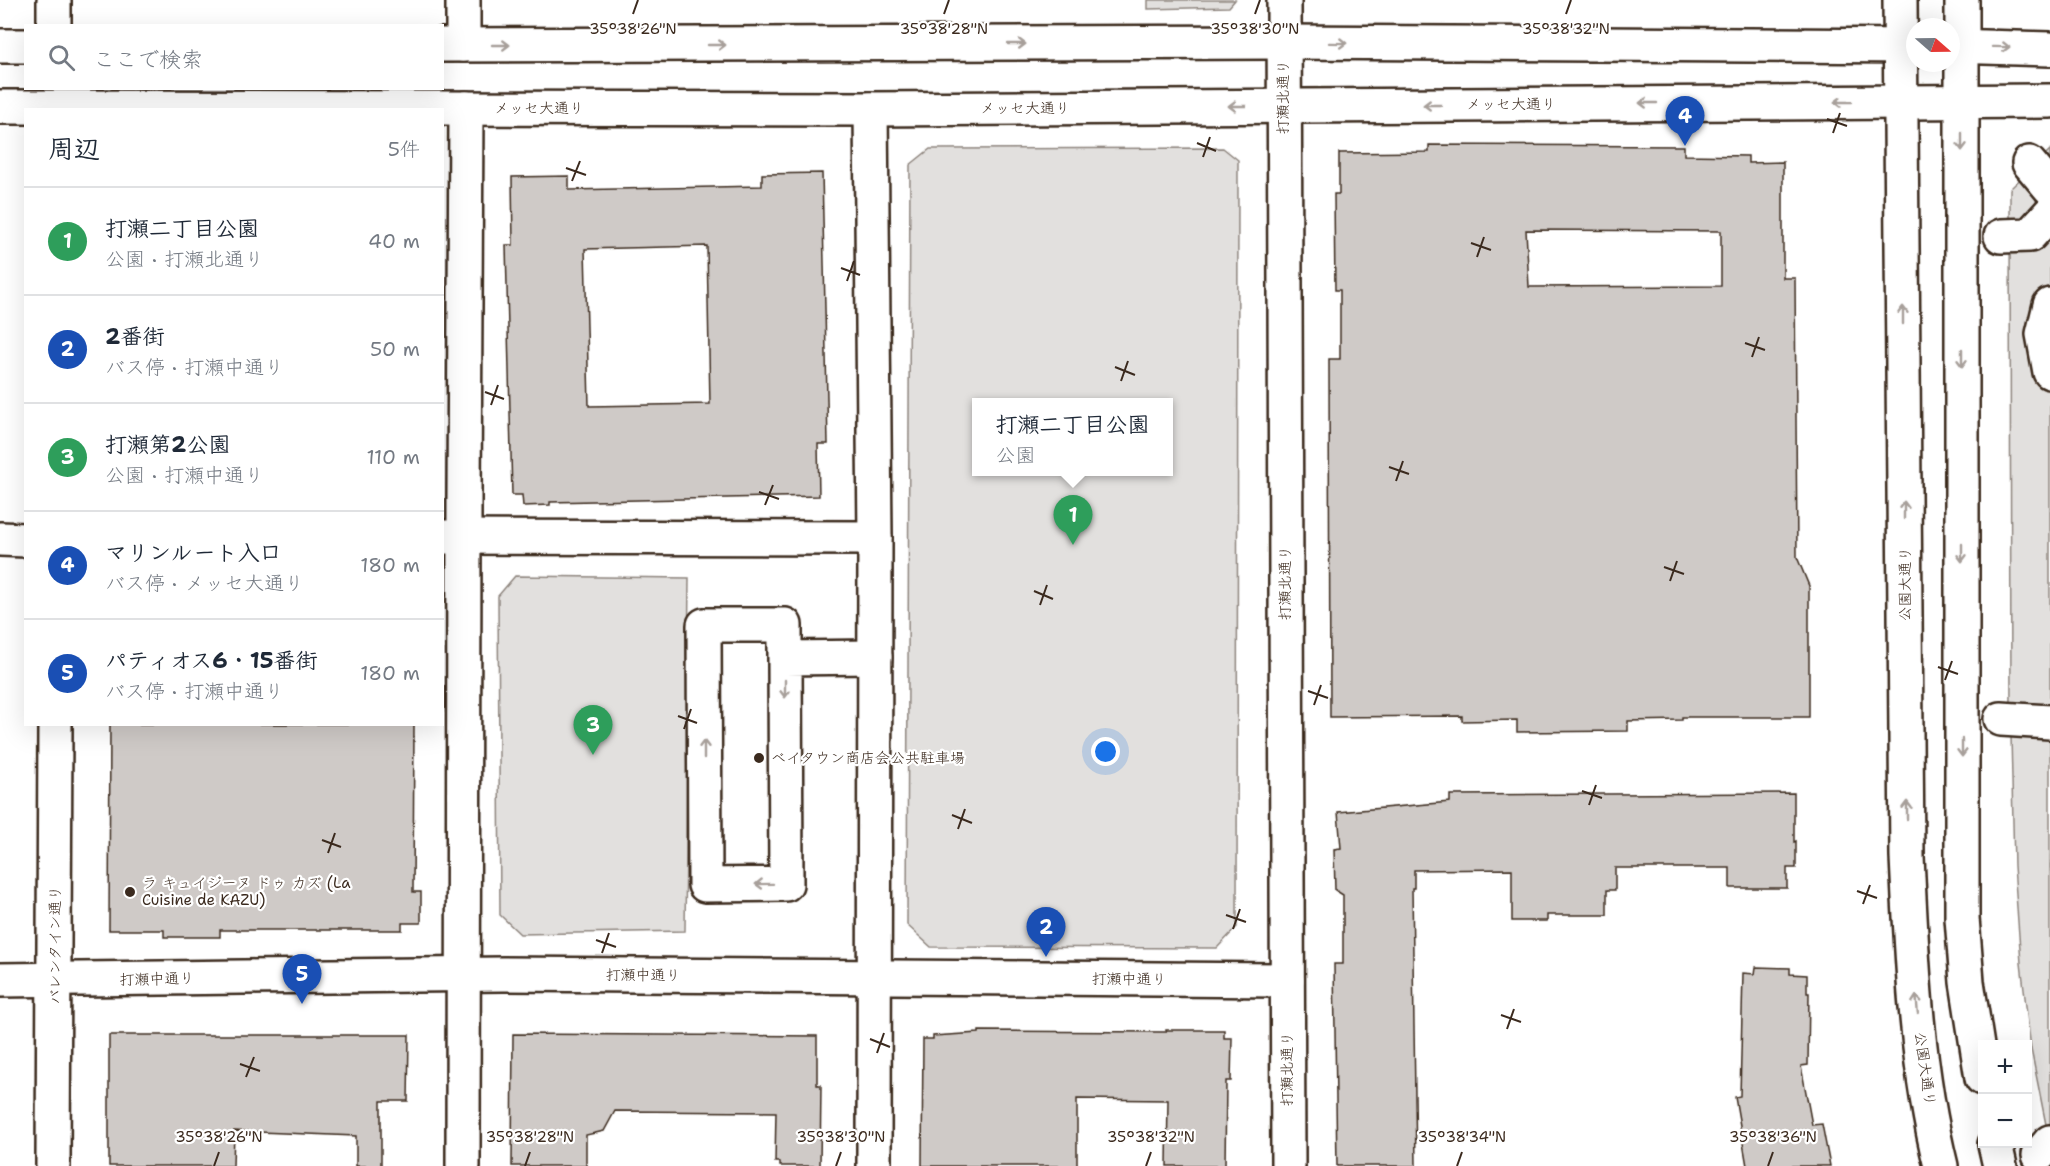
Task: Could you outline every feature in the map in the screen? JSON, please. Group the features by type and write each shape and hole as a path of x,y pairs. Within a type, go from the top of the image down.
{"street":[{"path":"54,0 54,24"},
{"path":"463,0 453,45 1283,42 1906,46"},
{"name":"打瀬北通り","path":"1284,0 1288,1166"},
{"name":"公園大通り","path":"1900,0 1906,34"},
{"path":"1960,18 1962,0"},
{"path":"0,46 24,46"},
{"path":"1960,46 2050,49"},
{"name":"公園大通り","path":"1906,62 1901,102 1907,857 1910,923 1923,1065 1941,1166"},
{"path":"1959,72 1962,100 1962,918 1967,982 1978,1047"},
{"name":"メッセ大通り","path":"0,107 54,102 466,108 871,109 2050,101"},
{"path":"464,1166 464,974 453,536 466,108"},
{"path":"871,109 875,538 874,1166"},
{"path":"2029,163 2050,188"},
{"path":"2001,236 2030,235 2050,213"},
{"path":"2050,305 2043,334 2050,372"},
{"path":"453,536 875,538"},
{"path":"0,539 24,540"},
{"path":"704,625 785,625 785,650 786,884 705,885 704,625"},
{"path":"785,650 875,648"},
{"path":"2001,719 2050,722"},
{"name":"バレンタイン通り","path":"53,1166 55,726"},
{"name":"打瀬中通り","path":"0,980 464,974 1287,980"},
{"path":"1996,1148 2000,1166"}],"shaded area":[{"path":"1148,0 1235,0 1229,7 1148,9"},
{"path":"1223,148 1238,160 1237,927 1217,948 931,947 907,925 910,165 930,149"},
{"path":"2050,150 2050,1145 2032,1054 2032,1040 2030,1040 2021,963 2014,866 2011,735 2010,189"},
{"path":"515,576 689,578 685,931 520,934 500,915 498,596"}],"building":[{"path":"1429,145 1684,146 1684,155 1748,156 1748,163 1783,162 1783,278 1795,278 1797,557 1809,586 1809,717 1682,717 1682,720 1628,721 1628,731 1517,732 1517,720 1462,721 1462,716 1330,717 1329,359 1340,359 1340,290 1335,290 1334,194 1339,194 1339,153 1429,152","holes":["1526,230 1721,231 1721,286 1529,287"]},
{"path":"822,173 828,444 818,444 819,496 550,502 550,505 523,506 522,495 512,495 506,245 513,245 512,177 569,176 569,190 762,186 762,174","holes":["707,246 710,404 589,406 585,249"]},
{"path":"110,726 414,726 413,892 421,892 421,923 402,923 402,930 220,930 220,937 164,937 164,930 109,930"},
{"path":"1794,793 1796,868 1787,868 1787,888 1730,888 1730,868 1615,868 1615,890 1607,890 1607,915 1547,915 1547,921 1512,921 1512,869 1414,870 1414,888 1412,888 1416,1166 1337,1166 1334,964 1343,964 1343,895 1335,890 1334,849 1341,848 1338,812 1450,802 1450,795"},
{"path":"1756,967 1790,968 1790,974 1807,975 1808,1065 1801,1066 1812,1125 1822,1124 1830,1166 1747,1166 1735,1097 1740,1096 1743,973 1755,974"},
{"path":"1166,1030 1224,1030 1224,1038 1232,1038 1231,1081 1226,1081 1225,1166 1167,1166 1168,1100 1077,1099 1077,1166 922,1166 923,1039 933,1039 933,1036 979,1033 979,1031 1166,1032"},
{"path":"513,1034 817,1036 817,1085 821,1085 820,1166 780,1166 780,1162 775,1162 776,1112 615,1111 604,1131 586,1135 586,1166 512,1166"},
{"path":"109,1035 409,1035 408,1101 381,1101 381,1166 356,1166 356,1136 234,1131 233,1166 109,1166"}],"place":[{"name":"マリンルート入口","path":"1685,146"},
{"name":"打瀬二丁目公園","path":"1073,545"},
{"name":"打瀬第2公園","path":"593,755"},
{"name":"ベイタウン商店会公共駐車場","path":"759,758"},
{"name":"ラ キュイジーヌ ドゥ カズ (La Cuisine de KAZU)","path":"130,892"},
{"name":"2番街","path":"1046,957"},
{"name":"パティオス6・15番街","path":"302,1004"}]}
